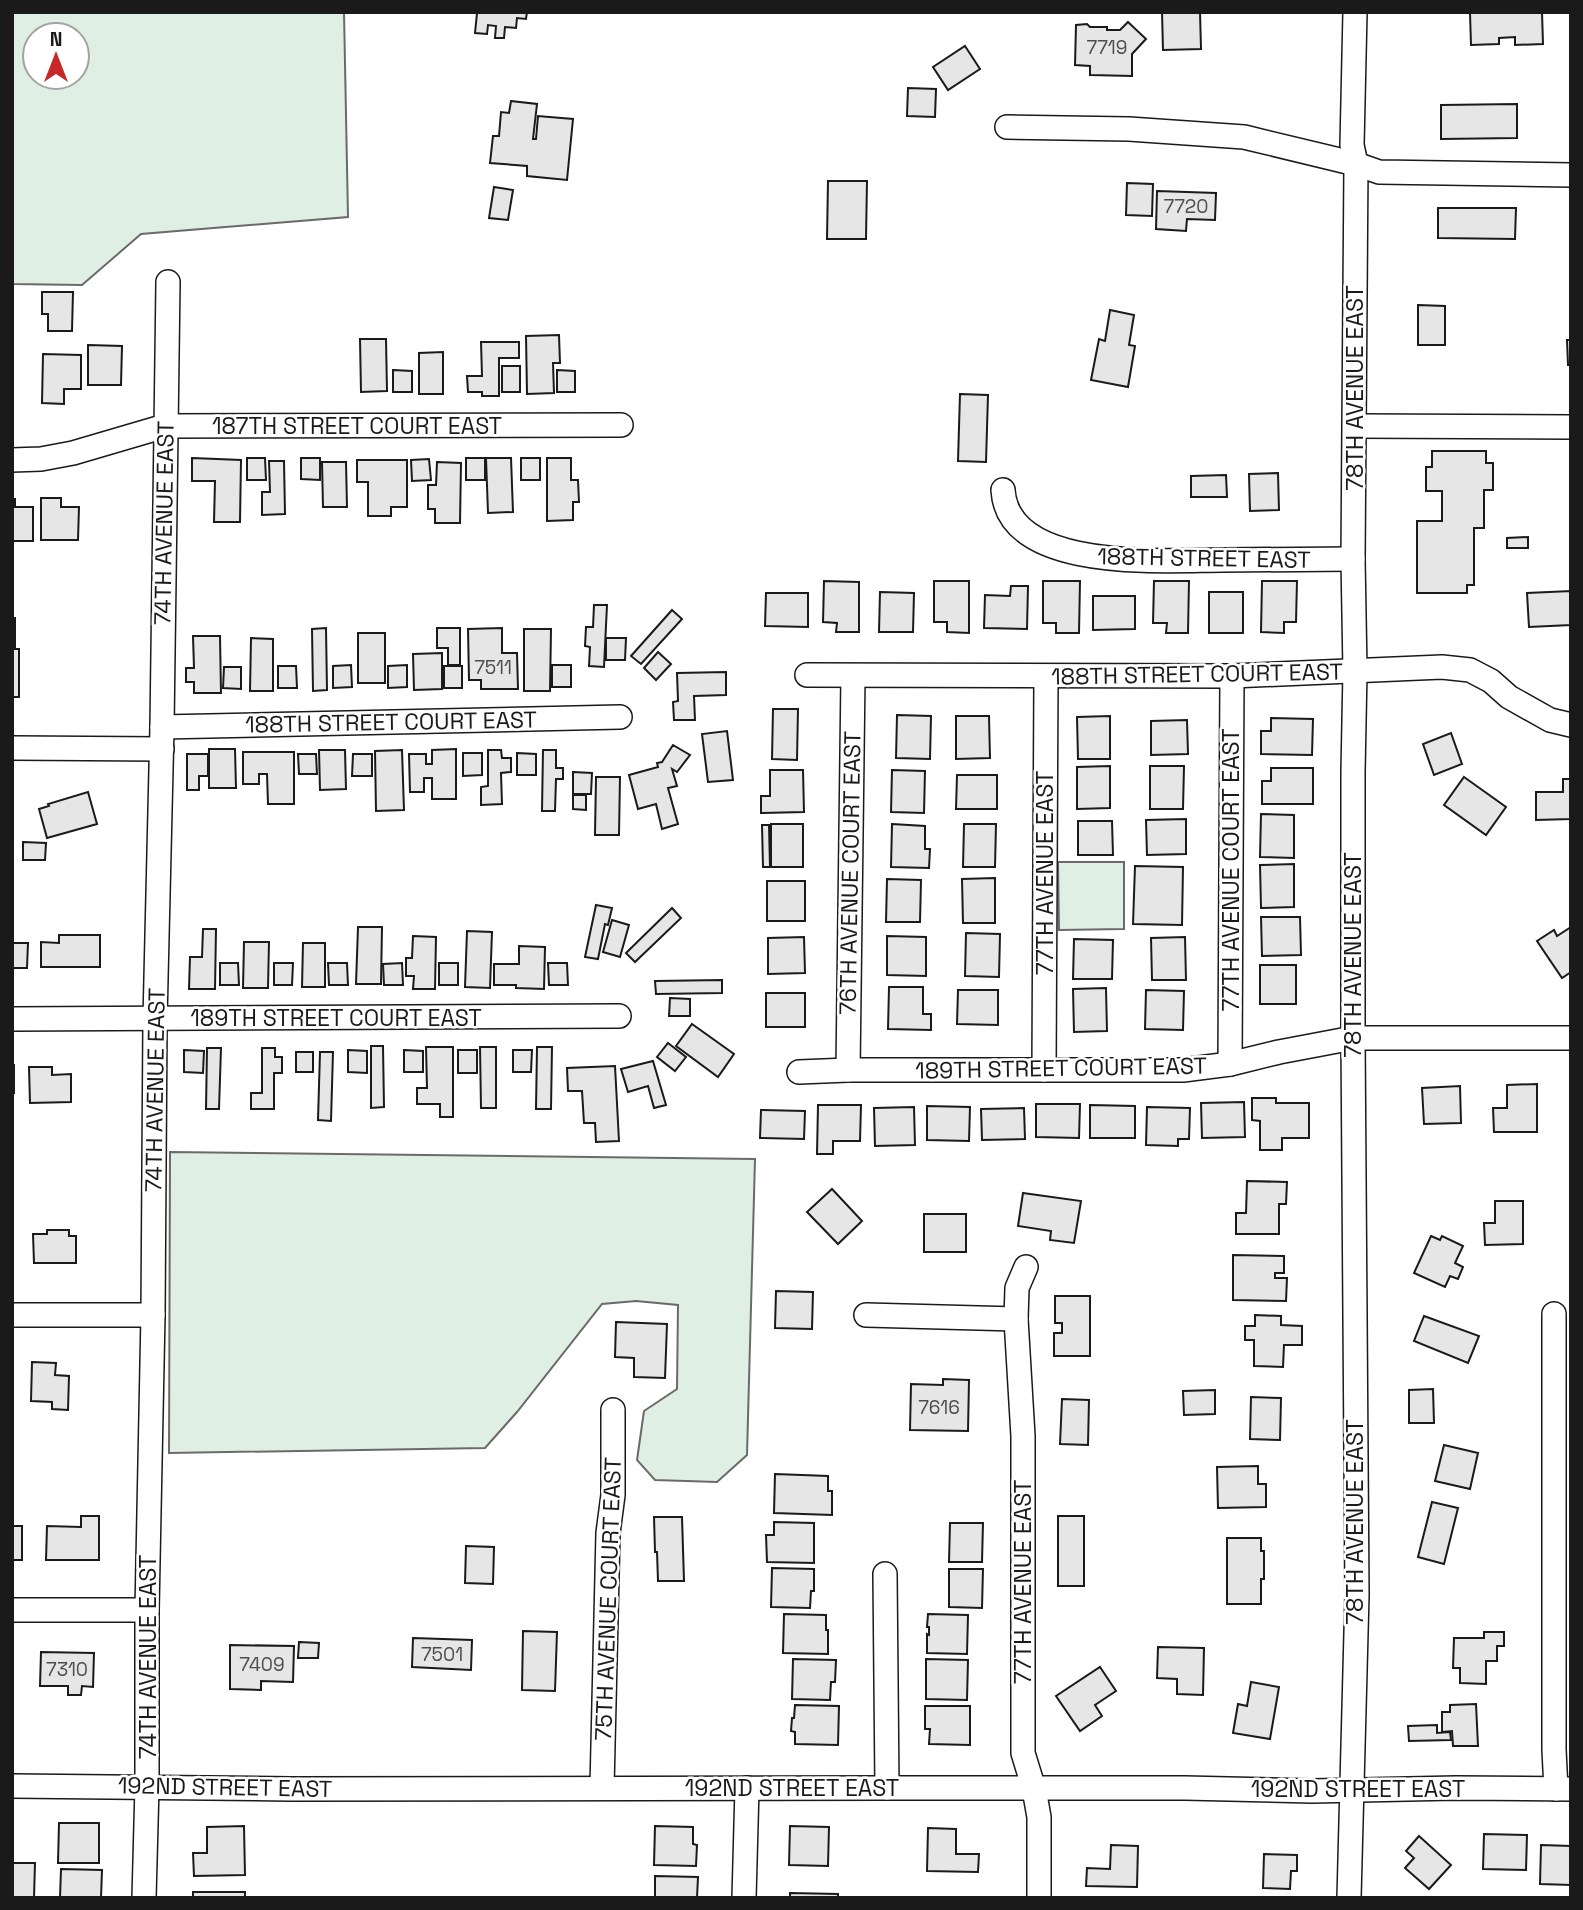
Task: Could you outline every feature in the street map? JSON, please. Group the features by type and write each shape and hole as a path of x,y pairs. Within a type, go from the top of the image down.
{"street":[{"name":"78TH AVENUE EAST","path":"1349,1898 1357,1595 1353,1038 1356,164 1352,145 1355,12"},
{"path":"1007,127 1129,129 1244,137 1379,172 1571,175"},
{"name":"74TH AVENUE EAST","path":"144,1898 168,282"},
{"name":"187TH STREET COURT EAST","path":"12,460 41,459 73,453 165,426 621,425"},
{"path":"1354,426 1571,426"},
{"name":"188TH STREET EAST","path":"1003,490 1009,516 1024,531 1061,550 1088,557 1179,560 1353,559"},
{"name":"188TH STREET COURT EAST","path":"807,676 1232,676 1443,667 1470,670 1491,681 1509,697 1550,720 1571,726"},
{"name":"76TH AVENUE COURT EAST","path":"848,1070 853,676"},
{"name":"77TH AVENUE EAST","path":"1044,1070 1045,676"},
{"name":"77TH AVENUE COURT EAST","path":"1230,1064 1232,676"},
{"name":"188TH STREET COURT EAST","path":"12,748 162,738 620,717"},
{"name":"189TH STREET COURT EAST","path":"12,1019 618,1016"},
{"name":"189TH STREET COURT EAST","path":"799,1072 1183,1070 1230,1064 1353,1038 1571,1038"},
{"name":"77TH AVENUE EAST","path":"1026,1267 1017,1288 1016,1319 1023,1436 1023,1753 1039,1817 1039,1898"},
{"path":"1554,1314 1554,1750 1563,1789"},
{"path":"12,1315 153,1315"},
{"path":"866,1315 1016,1319"},
{"name":"75TH AVENUE COURT EAST","path":"602,1787 608,1533 613,1495 613,1410"},
{"path":"885,1574 887,1788"},
{"path":"12,1610 147,1610"},
{"name":"192ND STREET EAST","path":"12,1786 291,1789 1185,1788 1311,1791 1563,1789"},
{"path":"744,1898 747,1788"}],"green space":[{"path":"12,12 344,12 348,217 141,234 82,285 12,284"},
{"path":"1058,862 1124,862 1124,929 1059,930"},
{"path":"170,1152 755,1159 747,1455 717,1482 655,1480 637,1460 644,1411 677,1389 678,1305 636,1301 602,1304 517,1412 485,1448 169,1453"}],"building":[{"path":"472,12 527,12 526,19 517,18 516,28 505,27 504,38 495,38 496,26 488,25 487,34 475,33 477,13"},
{"path":"1162,12 1200,12 1201,49 1163,50"},
{"path":"1542,12 1543,44 1515,45 1515,37 1499,38 1499,44 1471,45 1470,13"},
{"path":"1128,22 1146,39 1132,54 1132,76 1090,75 1090,66 1075,65 1076,25 1087,24 1090,27 1120,30"},
{"path":"965,46 980,69 948,90 933,67"},
{"path":"908,88 936,89 935,117 907,116"},
{"path":"511,101 537,104 533,139 536,139 538,116 573,119 567,180 527,176 527,166 490,163 493,136 499,136 501,112 509,113"},
{"path":"1517,104 1517,138 1441,139 1441,105"},
{"path":"828,181 867,181 866,239 827,239"},
{"path":"1127,183 1153,184 1152,216 1126,215"},
{"path":"494,187 513,190 508,220 489,218"},
{"path":"1157,191 1216,193 1215,220 1187,219 1186,231 1156,229"},
{"path":"1438,208 1516,208 1515,239 1438,238"},
{"path":"42,292 73,292 72,331 48,331 48,314 42,314"},
{"path":"1418,305 1445,306 1445,345 1418,345"},
{"path":"1110,310 1134,315 1129,345 1135,346 1128,387 1091,380 1099,339 1105,341"},
{"path":"559,335 560,363 553,363 554,393 527,394 526,336"},
{"path":"360,339 386,339 387,391 361,392"},
{"path":"1567,340 1571,340 1571,365 1568,365"},
{"path":"481,342 519,342 519,358 499,358 499,396 482,396 482,392 468,392 467,376 482,376"},
{"path":"88,345 122,346 121,385 88,385"},
{"path":"443,352 443,394 419,394 419,353"},
{"path":"43,354 81,355 81,389 64,389 64,404 42,403"},
{"path":"502,366 520,366 520,392 502,392"},
{"path":"393,370 412,371 412,392 393,392"},
{"path":"557,370 575,371 575,392 557,392"},
{"path":"960,394 988,395 986,462 958,461"},
{"path":"1432,451 1486,451 1486,463 1493,463 1493,490 1484,490 1484,528 1474,528 1474,585 1467,585 1467,593 1417,593 1417,521 1442,521 1442,491 1426,491 1426,467 1432,467"},
{"path":"192,458 241,460 240,522 214,522 215,481 192,481"},
{"path":"247,458 265,458 266,480 247,480"},
{"path":"301,458 320,458 320,480 301,479"},
{"path":"466,458 485,458 485,480 466,480"},
{"path":"486,458 511,458 513,512 488,513"},
{"path":"521,458 540,458 540,480 521,480"},
{"path":"547,458 571,458 571,480 578,480 579,502 573,502 573,520 547,521"},
{"path":"429,459 431,480 412,481 411,460"},
{"path":"357,460 407,460 407,507 391,507 391,516 368,516 368,482 357,482"},
{"path":"269,461 284,461 285,514 262,515 262,492 270,492"},
{"path":"322,462 346,462 347,507 323,507"},
{"path":"437,462 461,463 460,523 435,523 435,509 428,509 428,485 436,485"},
{"path":"1278,473 1279,510 1250,511 1249,474"},
{"path":"1226,475 1227,497 1191,497 1191,476"},
{"path":"41,498 61,498 61,507 79,507 78,540 41,540"},
{"path":"12,499 15,499 15,507 33,507 33,541 12,541"},
{"path":"1528,537 1528,548 1507,548 1507,538"},
{"path":"824,581 859,582 859,632 836,632 837,623 823,622"},
{"path":"934,581 969,581 969,633 947,632 947,622 934,622"},
{"path":"1043,581 1080,581 1079,633 1056,633 1056,623 1043,623"},
{"path":"1154,581 1189,581 1188,633 1166,633 1167,623 1153,623"},
{"path":"1262,581 1297,581 1296,622 1284,622 1284,633 1261,632"},
{"path":"1011,586 1028,586 1027,629 984,628 985,595 1010,596"},
{"path":"1571,591 1571,625 1529,627 1527,593"},
{"path":"880,592 914,593 913,632 879,632"},
{"path":"1209,592 1243,592 1243,633 1209,633"},
{"path":"766,593 808,593 808,627 765,626"},
{"path":"1093,596 1135,596 1135,629 1093,630"},
{"path":"594,605 607,605 604,667 589,666 590,647 585,646 586,627 593,627"},
{"path":"672,610 682,619 641,664 631,656"},
{"path":"12,618 15,618 15,649 19,649 19,697 12,697"},
{"path":"326,628 327,690 313,691 312,629"},
{"path":"437,628 460,628 460,665 448,665 448,648 437,648"},
{"path":"502,628 502,653 517,653 518,689 481,689 481,680 469,680 468,629"},
{"path":"524,629 551,629 550,691 524,691"},
{"path":"358,633 385,633 385,683 358,683"},
{"path":"193,636 220,636 221,693 194,693 194,682 186,682 186,668 194,668"},
{"path":"251,638 273,639 273,691 250,691"},
{"path":"606,638 626,638 625,660 606,660"},
{"path":"658,652 671,664 656,680 644,668"},
{"path":"442,653 442,689 414,690 413,654"},
{"path":"351,665 352,687 333,688 333,666"},
{"path":"407,665 407,687 388,688 388,666"},
{"path":"552,665 571,665 571,687 552,687"},
{"path":"278,666 296,666 297,688 278,688"},
{"path":"444,666 462,666 462,688 444,688"},
{"path":"224,667 241,667 241,689 223,688"},
{"path":"726,672 726,695 694,696 695,720 674,720 673,702 678,701 677,673"},
{"path":"773,709 798,709 797,760 772,759"},
{"path":"897,715 931,716 930,759 896,758"},
{"path":"956,716 989,716 990,758 956,759"},
{"path":"1110,716 1110,759 1078,759 1077,717"},
{"path":"1271,718 1313,719 1312,755 1261,754 1261,731 1271,731"},
{"path":"1187,720 1188,754 1151,755 1151,721"},
{"path":"727,731 733,780 708,782 702,734"},
{"path":"1451,733 1462,764 1434,775 1423,744"},
{"path":"673,745 690,755 677,772 672,769 677,786 668,788 678,824 662,829 656,804 638,809 629,775 658,767 657,763 662,762"},
{"path":"209,749 235,749 236,788 209,788"},
{"path":"456,749 456,799 432,799 432,778 424,778 424,792 410,792 409,754 426,754 426,764 432,764 432,750"},
{"path":"319,750 345,750 346,789 320,790"},
{"path":"402,750 404,810 376,811 375,751"},
{"path":"488,750 501,750 502,758 511,758 511,772 501,773 502,804 481,805 481,787 488,786"},
{"path":"543,750 556,750 556,768 563,768 563,779 556,779 555,811 542,811"},
{"path":"243,752 294,752 294,804 268,804 267,774 259,774 259,784 243,784"},
{"path":"463,753 482,753 482,775 463,776"},
{"path":"517,753 536,754 536,775 517,775"},
{"path":"187,754 208,754 208,776 199,776 199,790 187,790"},
{"path":"298,754 316,754 317,774 299,774"},
{"path":"353,754 372,754 372,776 352,776"},
{"path":"1110,766 1110,808 1077,809 1077,767"},
{"path":"1150,766 1184,766 1183,809 1150,809"},
{"path":"1271,768 1313,768 1313,804 1262,804 1262,781 1271,781"},
{"path":"770,770 803,770 804,812 761,813 761,796 770,796"},
{"path":"892,770 925,771 924,813 891,812"},
{"path":"573,772 592,773 591,794 573,794"},
{"path":"957,775 997,775 997,809 956,809"},
{"path":"596,777 620,777 619,835 595,835"},
{"path":"1464,777 1506,807 1486,835 1444,805"},
{"path":"1563,779 1571,779 1571,819 1536,820 1536,792 1563,792"},
{"path":"88,792 97,824 47,838 39,809"},
{"path":"573,795 586,795 586,810 573,809"},
{"path":"1261,814 1294,815 1294,858 1260,857"},
{"path":"1186,819 1186,854 1147,855 1146,820"},
{"path":"1078,821 1112,821 1113,855 1078,855"},
{"path":"771,824 803,824 803,867 771,867"},
{"path":"892,824 925,826 925,849 930,849 929,868 891,867"},
{"path":"964,824 996,824 995,867 963,867"},
{"path":"762,825 769,825 770,867 763,867"},
{"path":"23,842 46,843 45,860 23,860"},
{"path":"1294,864 1294,907 1261,908 1260,865"},
{"path":"1135,866 1183,867 1182,925 1133,924"},
{"path":"995,878 995,923 963,923 962,879"},
{"path":"887,879 921,880 920,922 886,922"},
{"path":"767,881 805,881 805,921 767,921"},
{"path":"596,905 612,908 608,925 605,924 598,959 585,957"},
{"path":"672,908 681,918 635,962 626,953"},
{"path":"1261,917 1300,917 1301,955 1262,956"},
{"path":"612,920 629,925 620,957 603,952"},
{"path":"358,927 382,927 381,984 356,984"},
{"path":"1571,927 1571,972 1562,978 1537,941 1554,930 1557,936"},
{"path":"203,929 216,929 215,989 189,989 190,957 202,957"},
{"path":"467,931 492,932 490,988 465,987"},
{"path":"966,933 1000,934 999,977 965,976"},
{"path":"59,935 100,935 100,967 41,967 41,942 59,943"},
{"path":"413,936 436,937 435,989 413,989 414,976 406,976 406,958 412,958"},
{"path":"887,936 926,937 926,976 887,975"},
{"path":"804,937 805,973 768,974 768,938"},
{"path":"1185,937 1186,980 1152,980 1151,938"},
{"path":"1074,939 1113,940 1112,979 1073,979"},
{"path":"244,942 269,942 268,988 243,988"},
{"path":"12,943 28,943 27,968 12,968"},
{"path":"303,943 325,943 325,987 302,987"},
{"path":"519,946 545,947 544,989 494,985 494,964 519,964"},
{"path":"220,963 238,963 239,985 220,985"},
{"path":"274,963 293,963 292,985 274,985"},
{"path":"328,963 347,963 348,985 329,985"},
{"path":"402,963 403,985 384,985 383,964"},
{"path":"439,963 458,963 458,985 439,985"},
{"path":"548,963 567,963 568,985 549,985"},
{"path":"1260,965 1296,965 1296,1004 1260,1004"},
{"path":"722,980 722,993 656,994 655,981"},
{"path":"889,987 923,987 923,1014 931,1014 931,1030 888,1029"},
{"path":"1106,988 1107,1031 1074,1032 1073,989"},
{"path":"958,990 998,990 998,1025 957,1024"},
{"path":"1146,990 1184,991 1183,1030 1145,1029"},
{"path":"766,993 805,993 805,1027 766,1027"},
{"path":"670,998 690,999 690,1016 669,1016"},
{"path":"692,1024 734,1054 718,1077 676,1046"},
{"path":"668,1043 686,1057 675,1071 657,1057"},
{"path":"371,1046 383,1046 384,1107 371,1108"},
{"path":"426,1047 453,1047 453,1117 440,1117 440,1104 417,1104 417,1088 427,1088"},
{"path":"480,1047 496,1047 496,1108 481,1108"},
{"path":"537,1047 552,1047 551,1109 536,1109"},
{"path":"207,1048 221,1048 219,1109 206,1109"},
{"path":"262,1048 275,1048 275,1057 282,1057 282,1073 274,1073 274,1109 251,1109 251,1093 262,1093"},
{"path":"184,1050 204,1051 203,1073 184,1072"},
{"path":"348,1050 367,1051 367,1073 348,1072"},
{"path":"404,1050 423,1051 423,1072 404,1072"},
{"path":"458,1050 477,1050 477,1073 458,1073"},
{"path":"513,1050 532,1050 531,1072 513,1072"},
{"path":"296,1052 313,1052 313,1072 296,1072"},
{"path":"320,1052 333,1052 331,1121 318,1120"},
{"path":"653,1061 666,1105 654,1108 648,1086 628,1092 621,1069"},
{"path":"14,1065 14,1093 12,1093"},
{"path":"615,1066 619,1141 596,1142 595,1123 584,1123 582,1091 568,1091 567,1068"},
{"path":"29,1067 52,1067 52,1075 71,1074 71,1102 30,1103"},
{"path":"1537,1084 1537,1132 1494,1132 1493,1108 1507,1108 1507,1085"},
{"path":"1460,1086 1461,1123 1424,1124 1422,1088"},
{"path":"1252,1098 1276,1098 1276,1103 1309,1103 1309,1138 1282,1138 1282,1150 1260,1150 1260,1121 1252,1120"},
{"path":"1244,1102 1245,1137 1202,1138 1201,1103"},
{"path":"1036,1104 1080,1104 1079,1138 1036,1137"},
{"path":"818,1105 861,1105 860,1141 833,1141 833,1154 817,1154"},
{"path":"1090,1105 1135,1106 1135,1138 1090,1138"},
{"path":"927,1106 970,1107 969,1141 927,1140"},
{"path":"914,1107 915,1145 875,1146 874,1108"},
{"path":"1147,1107 1190,1108 1189,1139 1178,1139 1178,1146 1146,1145"},
{"path":"1024,1108 1025,1139 982,1140 981,1109"},
{"path":"761,1110 805,1111 804,1139 760,1138"},
{"path":"1247,1181 1287,1182 1286,1204 1279,1204 1279,1234 1236,1234 1236,1213 1246,1213"},
{"path":"832,1189 862,1221 838,1244 807,1212"},
{"path":"1023,1193 1081,1201 1074,1243 1050,1240 1051,1231 1018,1226"},
{"path":"1495,1201 1523,1201 1523,1244 1485,1245 1484,1223 1495,1223"},
{"path":"924,1214 966,1214 966,1252 924,1252"},
{"path":"47,1230 69,1230 69,1236 76,1236 76,1263 34,1263 33,1234 47,1234"},
{"path":"1431,1236 1440,1240 1442,1236 1463,1246 1455,1263 1463,1267 1458,1279 1450,1276 1445,1287 1414,1273"},
{"path":"1233,1255 1284,1256 1284,1273 1275,1273 1275,1278 1287,1278 1286,1301 1233,1300"},
{"path":"776,1291 813,1292 812,1329 775,1328"},
{"path":"1055,1296 1090,1296 1090,1356 1054,1356 1054,1333 1062,1333 1062,1323 1055,1323"},
{"path":"1255,1315 1281,1316 1281,1325 1302,1326 1302,1345 1284,1345 1283,1367 1254,1366 1254,1340 1245,1340 1245,1326 1255,1326"},
{"path":"1424,1316 1479,1336 1468,1363 1414,1341"},
{"path":"616,1322 667,1324 665,1378 634,1377 634,1358 615,1357"},
{"path":"32,1362 56,1363 55,1375 69,1376 68,1410 52,1409 52,1402 31,1401"},
{"path":"943,1379 969,1380 968,1431 910,1430 911,1384 943,1385"},
{"path":"1433,1389 1434,1423 1409,1423 1409,1390"},
{"path":"1215,1390 1215,1414 1184,1415 1183,1391"},
{"path":"1251,1397 1281,1398 1280,1440 1250,1439"},
{"path":"1062,1399 1089,1400 1088,1445 1060,1444"},
{"path":"1444,1445 1478,1453 1470,1489 1435,1481"},
{"path":"1258,1466 1258,1484 1266,1484 1266,1507 1218,1508 1217,1467"},
{"path":"775,1474 828,1476 828,1491 832,1491 832,1515 774,1513"},
{"path":"1432,1502 1458,1508 1444,1564 1418,1557"},
{"path":"81,1516 99,1516 99,1560 46,1560 47,1526 81,1527"},
{"path":"1058,1516 1084,1516 1084,1586 1058,1586"},
{"path":"654,1517 682,1517 684,1581 658,1581"},
{"path":"774,1522 814,1523 814,1563 767,1562 766,1535 774,1535"},
{"path":"950,1523 983,1523 982,1562 949,1562"},
{"path":"12,1526 22,1526 22,1560 12,1560"},
{"path":"1227,1538 1261,1538 1264,1579 1261,1579 1261,1604 1227,1604"},
{"path":"466,1546 494,1547 493,1584 465,1583"},
{"path":"772,1568 814,1569 814,1591 811,1591 810,1608 771,1607"},
{"path":"949,1569 983,1569 982,1608 949,1607"},
{"path":"784,1614 826,1615 828,1654 783,1653"},
{"path":"928,1614 968,1615 967,1654 927,1653"},
{"path":"523,1631 557,1632 555,1691 522,1690"},
{"path":"1484,1632 1504,1632 1504,1646 1497,1646 1497,1661 1486,1661 1486,1684 1460,1683 1460,1668 1453,1668 1454,1638 1484,1638"},
{"path":"413,1638 472,1640 471,1670 412,1667"},
{"path":"299,1642 319,1643 318,1658 298,1658"},
{"path":"230,1645 294,1646 293,1682 261,1681 261,1690 230,1689"},
{"path":"1158,1647 1204,1648 1203,1695 1177,1694 1177,1679 1157,1678"},
{"path":"41,1652 94,1653 93,1687 82,1686 81,1695 68,1695 68,1686 40,1686"},
{"path":"793,1659 836,1660 835,1682 831,1682 830,1700 792,1699"},
{"path":"926,1659 968,1660 967,1700 926,1699"},
{"path":"1100,1667 1116,1691 1095,1705 1102,1716 1080,1731 1056,1696"},
{"path":"1251,1682 1279,1687 1270,1739 1233,1733 1238,1704 1247,1706"},
{"path":"1476,1704 1478,1746 1453,1746 1452,1731 1442,1732 1442,1712 1450,1712 1450,1705"},
{"path":"795,1705 839,1706 838,1745 795,1744 795,1732 791,1731"},
{"path":"925,1706 970,1706 970,1745 929,1744 930,1729 925,1729"},
{"path":"1437,1725 1437,1733 1450,1732 1451,1740 1409,1741 1408,1726"},
{"path":"59,1823 99,1823 99,1863 58,1863"},
{"path":"244,1826 245,1875 194,1876 193,1853 207,1853 207,1827"},
{"path":"655,1826 693,1827 693,1844 697,1845 696,1866 654,1865"},
{"path":"790,1826 829,1827 828,1866 789,1865"},
{"path":"928,1828 956,1829 956,1854 979,1854 978,1872 927,1871"},
{"path":"1484,1834 1527,1835 1526,1870 1483,1869"},
{"path":"1419,1836 1451,1865 1429,1889 1405,1868 1414,1858 1406,1851"},
{"path":"1111,1845 1138,1846 1137,1887 1086,1886 1087,1868 1110,1869"},
{"path":"1541,1845 1571,1846 1571,1885 1540,1884"},
{"path":"1264,1854 1297,1855 1297,1871 1291,1871 1290,1889 1263,1888"},
{"path":"12,1863 35,1863 34,1898 12,1898"},
{"path":"61,1869 102,1870 101,1898 60,1898"},
{"path":"655,1876 698,1877 697,1898 655,1898"},
{"path":"193,1892 245,1892 245,1898 193,1898"},
{"path":"790,1893 838,1894 838,1898 790,1898"}]}
